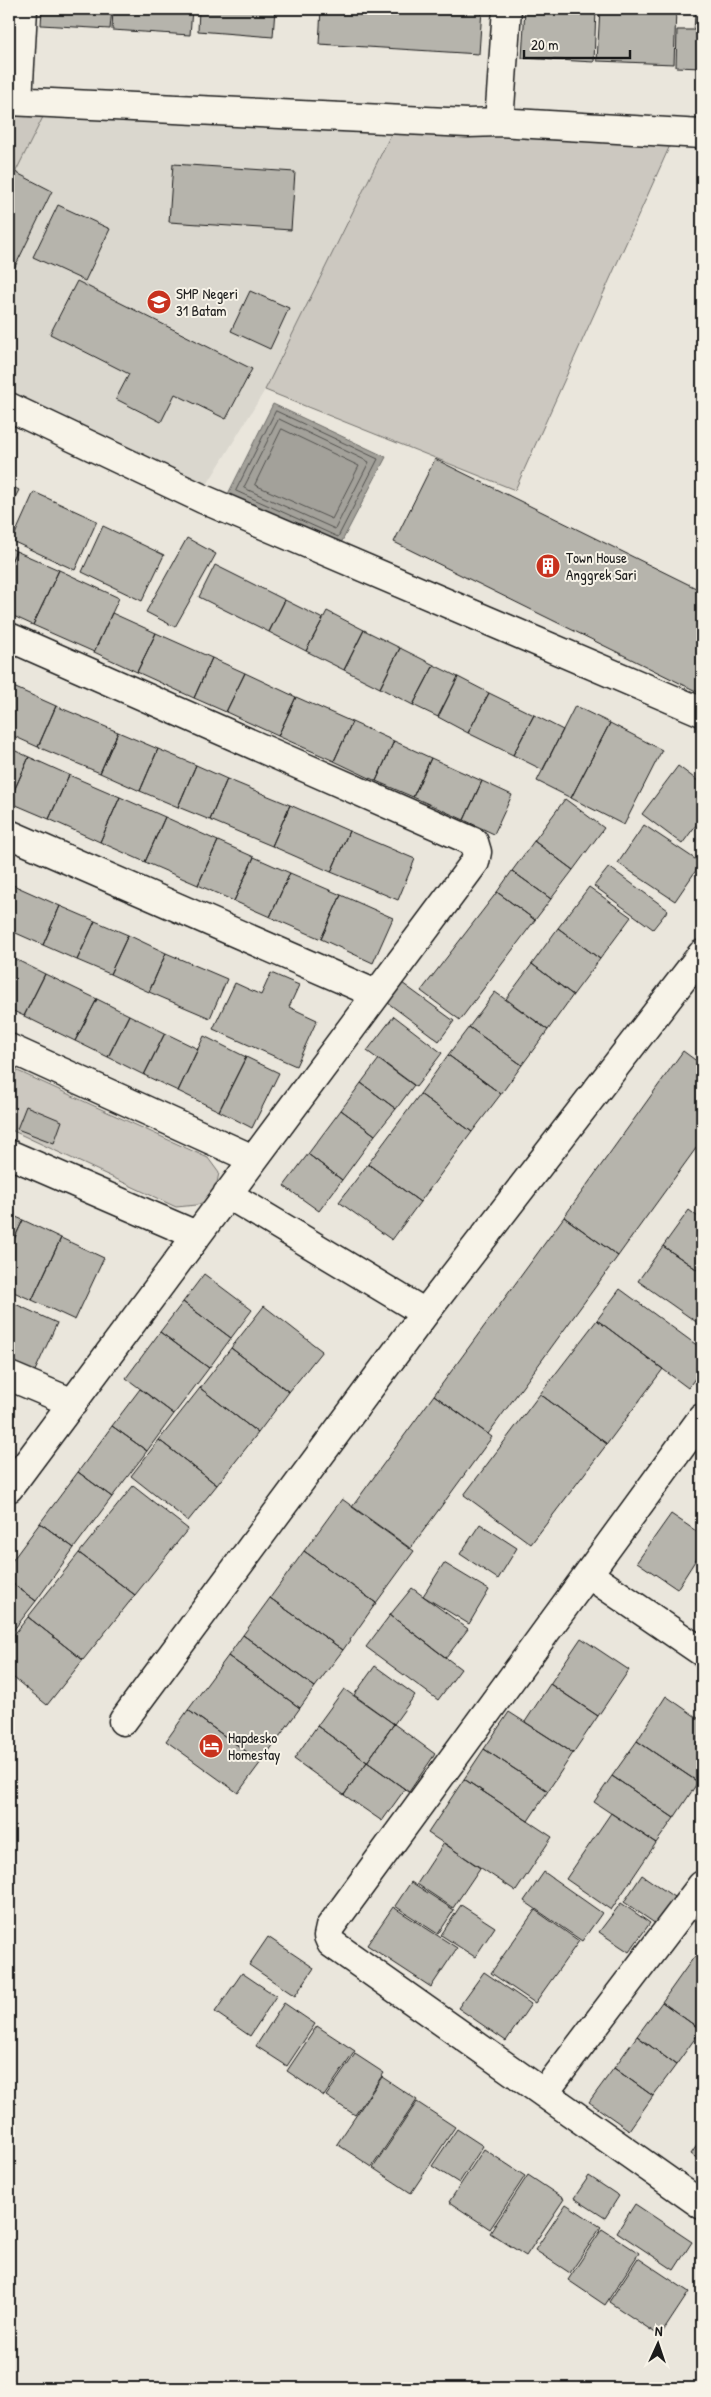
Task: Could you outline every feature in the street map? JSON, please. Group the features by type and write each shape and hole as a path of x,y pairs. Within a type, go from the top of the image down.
{"street":[{"path":"24,9 13,101 468,123 499,122 702,134"},
{"path":"499,122 507,9"},
{"path":"9,407 203,499 702,712"},
{"path":"9,637 474,842 477,852 475,862 9,1488"},
{"path":"9,834 376,994"},
{"path":"123,1721 425,1313 702,954"},
{"path":"9,1048 253,1159"},
{"path":"9,1154 196,1235"},
{"path":"227,1194 425,1313"},
{"path":"9,1376 73,1403"},
{"path":"702,1418 330,1927 328,1936 331,1943 702,2205"},
{"path":"588,1574 702,1652"},
{"path":"544,2093 702,1885"}],"shaded area":[{"path":"9,102 50,103 9,185"},
{"name":"SMP Negeri 31 Batam","path":"50,103 398,120 265,390 205,488 9,397 9,185"},
{"path":"398,120 676,132 515,490 265,390"},
{"path":"9,1067 208,1158 219,1173 214,1197 197,1205 176,1207 9,1129"}],"water":[{"path":"273,404 386,457 340,545 228,494"}],"building":[{"path":"42,9 112,9 110,29 41,25"},
{"path":"113,9 192,9 190,35 112,30"},
{"path":"199,9 275,9 273,37 198,31"},
{"path":"321,9 482,9 479,54 319,44"},
{"path":"525,9 596,9 594,62 522,58"},
{"path":"600,9 676,9 674,64 597,61"},
{"path":"695,15 702,15 702,68 676,67 677,30 694,30"},
{"path":"173,164 295,172 291,230 169,222"},
{"path":"15,172 52,191 9,279 9,185"},
{"path":"58,205 110,229 85,281 33,257"},
{"path":"77,281 252,369 226,419 175,394 161,422 116,399 129,374 50,334"},
{"path":"250,291 289,308 270,349 231,331"},
{"name":"Town House Anggrek Sari","path":"435,459 702,591 702,694 394,542"},
{"path":"9,485 19,490 9,509"},
{"path":"34,492 97,521 75,570 12,541"},
{"path":"103,526 164,555 142,601 82,572"},
{"path":"187,538 216,554 175,627 146,612"},
{"path":"9,547 16,551 9,566"},
{"path":"16,551 59,570 33,625 9,614 9,566"},
{"path":"215,565 285,600 269,632 199,597"},
{"path":"59,570 119,598 94,652 33,625"},
{"path":"285,600 323,619 306,651 269,632"},
{"path":"327,611 364,630 344,670 306,651"},
{"path":"112,613 156,633 137,672 94,652"},
{"path":"364,630 400,648 380,688 344,670"},
{"path":"156,633 212,658 194,698 137,672"},
{"path":"400,648 434,665 413,705 380,688"},
{"path":"212,658 245,673 226,712 194,698"},
{"path":"434,665 458,677 438,717 413,705"},
{"path":"245,673 296,697 278,736 226,712"},
{"path":"458,677 489,693 468,733 438,717"},
{"path":"9,685 56,706 38,747 9,734"},
{"path":"489,693 534,715 513,755 468,733"},
{"path":"296,697 352,722 334,761 278,736"},
{"path":"56,706 118,732 100,773 38,747"},
{"path":"575,706 610,723 571,798 537,781"},
{"path":"534,715 563,730 543,770 513,755"},
{"path":"352,722 394,741 376,781 334,761"},
{"path":"610,723 662,750 624,825 571,798"},
{"path":"118,732 158,749 140,791 100,773"},
{"path":"394,741 431,758 413,797 376,781"},
{"path":"9,748 29,757 9,802"},
{"path":"158,749 196,765 178,807 140,791"},
{"path":"29,757 69,775 49,819 9,802"},
{"path":"431,758 482,781 464,820 413,797"},
{"path":"196,765 227,779 210,820 178,807"},
{"path":"678,766 702,784 702,817 682,844 642,814"},
{"path":"69,775 120,797 100,842 49,819"},
{"path":"227,779 290,805 272,846 210,820"},
{"path":"482,781 512,795 494,834 464,820"},
{"path":"120,797 165,817 145,862 100,842"},
{"path":"565,799 604,828 573,870 534,841"},
{"path":"290,805 349,831 331,872 272,846"},
{"path":"165,817 218,841 198,885 145,862"},
{"path":"644,825 701,863 675,901 618,863"},
{"path":"349,831 415,859 398,900 331,872"},
{"path":"218,841 254,857 234,901 198,885"},
{"path":"534,841 573,870 551,899 512,871"},
{"path":"254,857 290,873 270,917 234,901"},
{"path":"609,867 668,910 653,929 594,886"},
{"path":"512,871 551,899 535,920 497,892"},
{"path":"290,873 341,895 321,939 270,917"},
{"path":"13,885 60,906 43,945 9,930 9,895"},
{"path":"589,887 631,917 600,959 558,928"},
{"path":"497,892 535,920 460,1020 421,991"},
{"path":"341,895 393,918 373,963 321,939"},
{"path":"60,906 95,921 77,960 43,945"},
{"path":"95,921 128,935 110,974 77,960"},
{"path":"558,928 600,959 573,995 532,964"},
{"path":"128,935 166,953 149,992 110,974"},
{"path":"166,953 227,979 210,1018 149,992"},
{"path":"9,956 45,974 24,1016 9,1009"},
{"path":"532,964 573,995 548,1030 506,999"},
{"path":"271,973 299,985 289,1007 317,1020 296,1066 213,1029 235,983 261,995"},
{"path":"45,974 97,999 75,1041 24,1016"},
{"path":"402,983 454,1021 439,1041 388,1003"},
{"path":"495,992 548,1030 522,1065 469,1027"},
{"path":"97,999 129,1015 108,1057 75,1041"},
{"path":"129,1015 165,1033 144,1075 108,1057"},
{"path":"394,1016 442,1053 416,1087 367,1051"},
{"path":"469,1027 522,1065 501,1094 448,1055"},
{"path":"165,1033 198,1049 178,1091 144,1075"},
{"path":"204,1036 246,1057 219,1111 178,1091"},
{"path":"683,1051 702,1065 702,1140 618,1256 564,1217"},
{"path":"448,1055 501,1094 472,1132 420,1094"},
{"path":"246,1057 279,1073 252,1128 219,1111"},
{"path":"379,1059 414,1085 396,1109 361,1083"},
{"path":"361,1083 396,1109 375,1135 341,1110"},
{"path":"420,1094 472,1132 420,1202 368,1164"},
{"path":"26,1106 62,1121 54,1143 17,1129"},
{"path":"341,1110 375,1135 342,1180 308,1154"},
{"path":"308,1154 342,1180 319,1211 284,1186"},
{"path":"368,1164 420,1202 392,1240 339,1202"},
{"path":"689,1210 702,1220 702,1273 663,1246"},
{"path":"9,1214 23,1220 9,1250"},
{"path":"564,1217 618,1256 488,1434 434,1395"},
{"path":"23,1220 61,1238 32,1300 9,1290 9,1250"},
{"path":"61,1238 104,1258 75,1320 32,1300"},
{"path":"663,1246 702,1273 702,1326 638,1281"},
{"path":"204,1274 252,1310 231,1338 183,1302"},
{"path":"620,1289 702,1349 702,1369 688,1388 597,1320"},
{"path":"183,1302 231,1338 209,1368 160,1332"},
{"path":"13,1303 57,1323 34,1373 9,1362 9,1312"},
{"path":"264,1306 322,1351 289,1392 231,1348"},
{"path":"597,1320 663,1369 607,1444 540,1394"},
{"path":"160,1332 209,1368 174,1414 126,1378"},
{"path":"231,1348 289,1392 258,1433 200,1388"},
{"path":"200,1388 258,1433 217,1485 159,1440"},
{"path":"140,1389 174,1414 147,1451 112,1426"},
{"path":"540,1394 607,1444 531,1544 464,1495"},
{"path":"434,1395 492,1437 410,1549 352,1507"},
{"path":"112,1426 147,1451 112,1497 78,1472"},
{"path":"159,1440 217,1485 188,1521 131,1476"},
{"path":"78,1472 112,1497 74,1548 40,1523"},
{"path":"133,1486 188,1529 135,1595 79,1553"},
{"path":"342,1499 414,1551 376,1603 304,1551"},
{"path":"671,1514 702,1535 702,1550 677,1589 637,1562"},
{"path":"40,1523 74,1548 36,1601 9,1581 9,1565"},
{"path":"480,1524 517,1548 498,1579 460,1554"},
{"path":"304,1551 376,1603 343,1650 270,1598"},
{"path":"79,1553 135,1595 83,1660 28,1617"},
{"path":"444,1563 489,1590 469,1624 423,1596"},
{"path":"9,1581 36,1601 9,1636"},
{"path":"412,1588 468,1629 446,1658 390,1615"},
{"path":"270,1598 343,1650 315,1687 243,1635"},
{"path":"390,1615 461,1669 438,1700 366,1647"},
{"path":"28,1617 83,1660 47,1705 9,1674 9,1641"},
{"path":"243,1635 315,1687 300,1708 228,1656"},
{"path":"581,1638 629,1670 598,1716 550,1684"},
{"path":"228,1656 300,1708 261,1762 188,1710"},
{"path":"375,1666 415,1695 394,1724 354,1695"},
{"path":"550,1684 598,1716 573,1753 525,1722"},
{"path":"344,1689 394,1724 367,1762 317,1726"},
{"path":"666,1696 702,1721 702,1776 698,1782 637,1741"},
{"path":"188,1710 261,1762 238,1793 166,1741"},
{"path":"509,1712 573,1753 548,1791 484,1749"},
{"path":"394,1724 435,1754 409,1792 367,1762"},
{"path":"317,1726 367,1762 344,1795 294,1759"},
{"path":"637,1741 698,1782 674,1818 612,1776"},
{"path":"484,1749 548,1791 528,1821 464,1779"},
{"path":"367,1762 405,1789 382,1821 344,1795"},
{"path":"612,1776 674,1818 656,1843 594,1802"},
{"path":"464,1779 552,1837 516,1891 428,1833"},
{"path":"611,1813 656,1843 611,1910 566,1879"},
{"path":"444,1843 480,1868 453,1908 417,1884"},
{"path":"544,1872 602,1913 582,1941 524,1901"},
{"path":"642,1875 674,1897 656,1924 624,1902"},
{"path":"411,1882 454,1910 438,1934 395,1906"},
{"path":"621,1903 650,1923 629,1952 599,1932"},
{"path":"461,1905 495,1927 475,1957 441,1935"},
{"path":"393,1907 457,1948 431,1987 367,1945"},
{"path":"535,1910 579,1941 535,2003 491,1973"},
{"path":"268,1937 314,1968 295,1996 249,1965"},
{"path":"694,1957 702,1963 701,2030 662,2002"},
{"path":"484,1972 531,2004 506,2041 458,2008"},
{"path":"242,1973 276,1996 250,2036 215,2012"},
{"path":"662,2002 701,2030 676,2065 637,2036"},
{"path":"284,2003 315,2024 287,2066 256,2046"},
{"path":"317,2026 355,2051 324,2096 287,2071"},
{"path":"637,2036 676,2065 653,2096 614,2068"},
{"path":"355,2054 384,2073 355,2115 326,2096"},
{"path":"614,2068 653,2096 629,2130 589,2102"},
{"path":"382,2077 417,2100 372,2167 337,2144"},
{"path":"417,2102 455,2127 411,2193 373,2168"},
{"path":"457,2129 483,2146 459,2183 432,2166"},
{"path":"702,2138 702,2162 691,2154"},
{"path":"484,2149 525,2176 490,2229 449,2202"},
{"path":"528,2175 564,2199 526,2256 490,2233"},
{"path":"589,2176 619,2196 605,2218 574,2198"},
{"path":"566,2204 601,2227 570,2273 535,2250"},
{"path":"635,2204 692,2242 674,2270 617,2232"},
{"path":"602,2229 639,2253 605,2305 568,2280"},
{"path":"638,2258 689,2292 660,2336 609,2302"}],"place":[{"name":"SMP Negeri 31 Batam","path":"159,302"},
{"name":"Town House Anggrek Sari","path":"548,566"},
{"name":"Hapdesko Homestay","path":"211,1746"}]}
